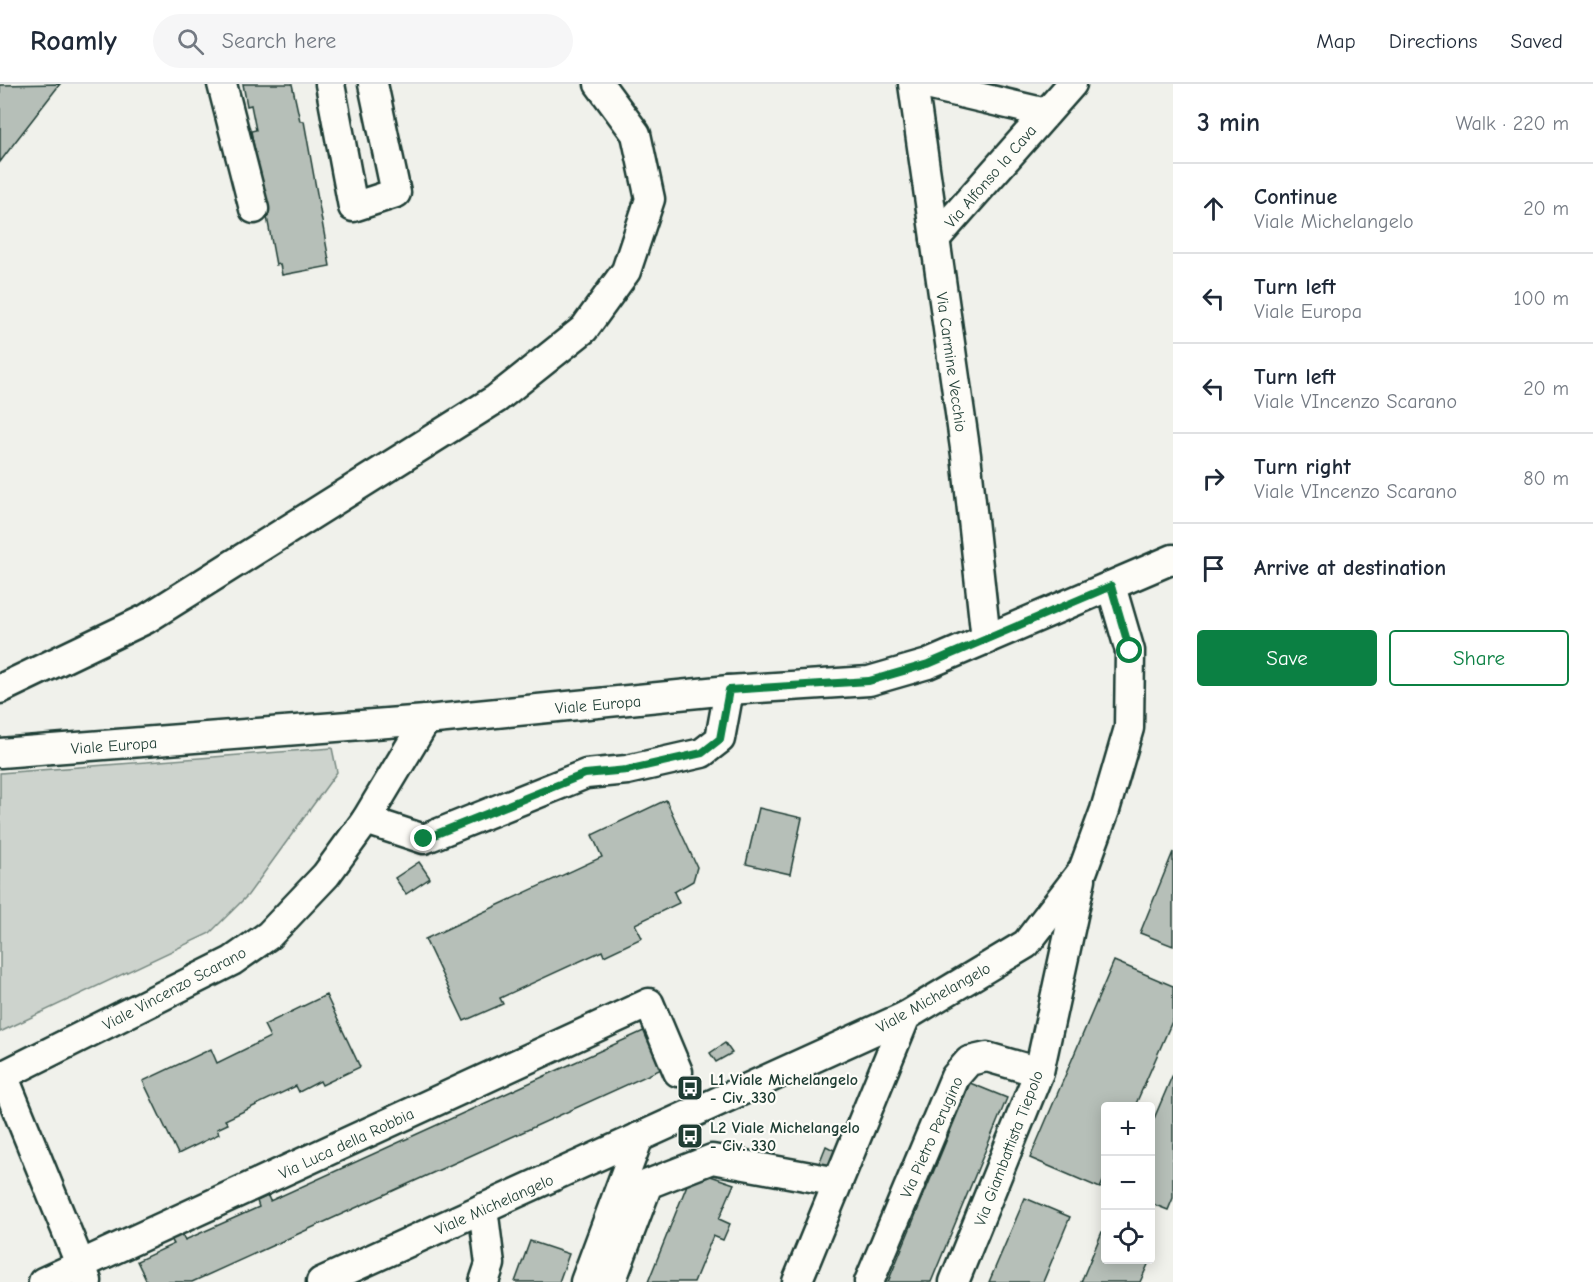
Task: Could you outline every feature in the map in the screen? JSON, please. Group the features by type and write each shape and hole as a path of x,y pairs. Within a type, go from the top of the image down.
{"street":[{"path":"222,84 254,209"},
{"path":"330,84 353,207 396,193 373,84"},
{"path":"0,689 156,613 496,399 584,329 626,271 650,199 636,134 599,84"},
{"name":"Via Carmine Vecchio","path":"913,84 966,455 986,640"},
{"name":"Via Alfonso la Cava","path":"923,84 1046,113"},
{"name":"Via Alfonso la Cava","path":"935,239 1072,84"},
{"name":"Viale Europa","path":"0,753 426,720 729,690 869,681 928,664 1173,559"},
{"name":"Viale Michelangelo","path":"321,1282 906,1016 1026,944 1083,870 1105,810 1129,728 1130,651 1111,586"},
{"path":"366,820 424,839 585,774 627,770 702,753 720,739 729,690"},
{"name":"Viale Vincenzo Scarano","path":"2,1076 232,961 269,934 318,884 366,820 426,720"},
{"name":"Via Giambattista Tiepolo","path":"954,1282 1039,1072 1083,870"},
{"name":"Via Luca della Robbia","path":"43,1282 83,1274 649,1003 678,1072"},
{"path":"797,1282 906,1016"},
{"name":"Via Pietro Perugino","path":"869,1282 955,1077 969,1061 987,1057 1039,1072"},
{"path":"2,1076 83,1274"},
{"path":"585,1282 639,1137"},
{"path":"611,1282 648,1184 712,1159 838,1182"},
{"path":"483,1208 490,1264 484,1282"}],"shaded area":[{"path":"332,748 337,772 248,895 210,933 0,1032 0,773"}],"building":[{"path":"60,84 15,142 0,162 0,85"},
{"path":"243,84 292,84 300,121 304,121 330,266 282,275 280,264 276,265 251,131 256,130 251,105 247,106"},
{"path":"666,800 697,867 693,881 674,892 679,903 635,924 642,938 604,956 602,951 500,998 503,1004 464,1021 425,939 602,857 592,835"},
{"path":"759,808 802,818 790,874 746,864"},
{"path":"1173,852 1173,946 1140,933"},
{"path":"419,862 430,878 406,894 395,878"},
{"path":"1114,961 1173,986 1173,1019 1137,1102 1101,1102 1100,1188 1030,1158"},
{"path":"326,995 360,1067 322,1085 320,1081 299,1092 296,1086 225,1120 228,1124 217,1129 219,1134 178,1154 143,1081 211,1049 217,1063 270,1037 264,1025"},
{"path":"648,1029 666,1067 192,1282 147,1282 137,1261 174,1244 171,1239 182,1234 185,1240 259,1207 257,1201 268,1196 270,1201"},
{"path":"725,1043 732,1053 716,1062 710,1053"},
{"path":"1173,1074 1173,1198 1168,1210 1155,1205 1155,1116"},
{"path":"970,1083 1007,1098 931,1282 888,1282"},
{"path":"826,1146 836,1151 828,1170 818,1166"},
{"path":"693,1170 734,1184 719,1219 730,1224 723,1240 713,1236 694,1282 648,1282"},
{"path":"1025,1198 1070,1217 1043,1282 989,1282"},
{"path":"1101,1234 1101,1264 1148,1264 1140,1282 1081,1282"},
{"path":"530,1241 569,1254 559,1282 515,1282"}],"place":[{"name":"L1 Viale Michelangelo - Civ. 330","path":"690,1088"},
{"name":"L2 Viale Michelangelo - Civ. 330","path":"690,1136"}],"route":[{"path":"424,839 585,774 627,770 702,753 720,739 729,690 869,681 928,664 1111,586 1130,651"}]}
